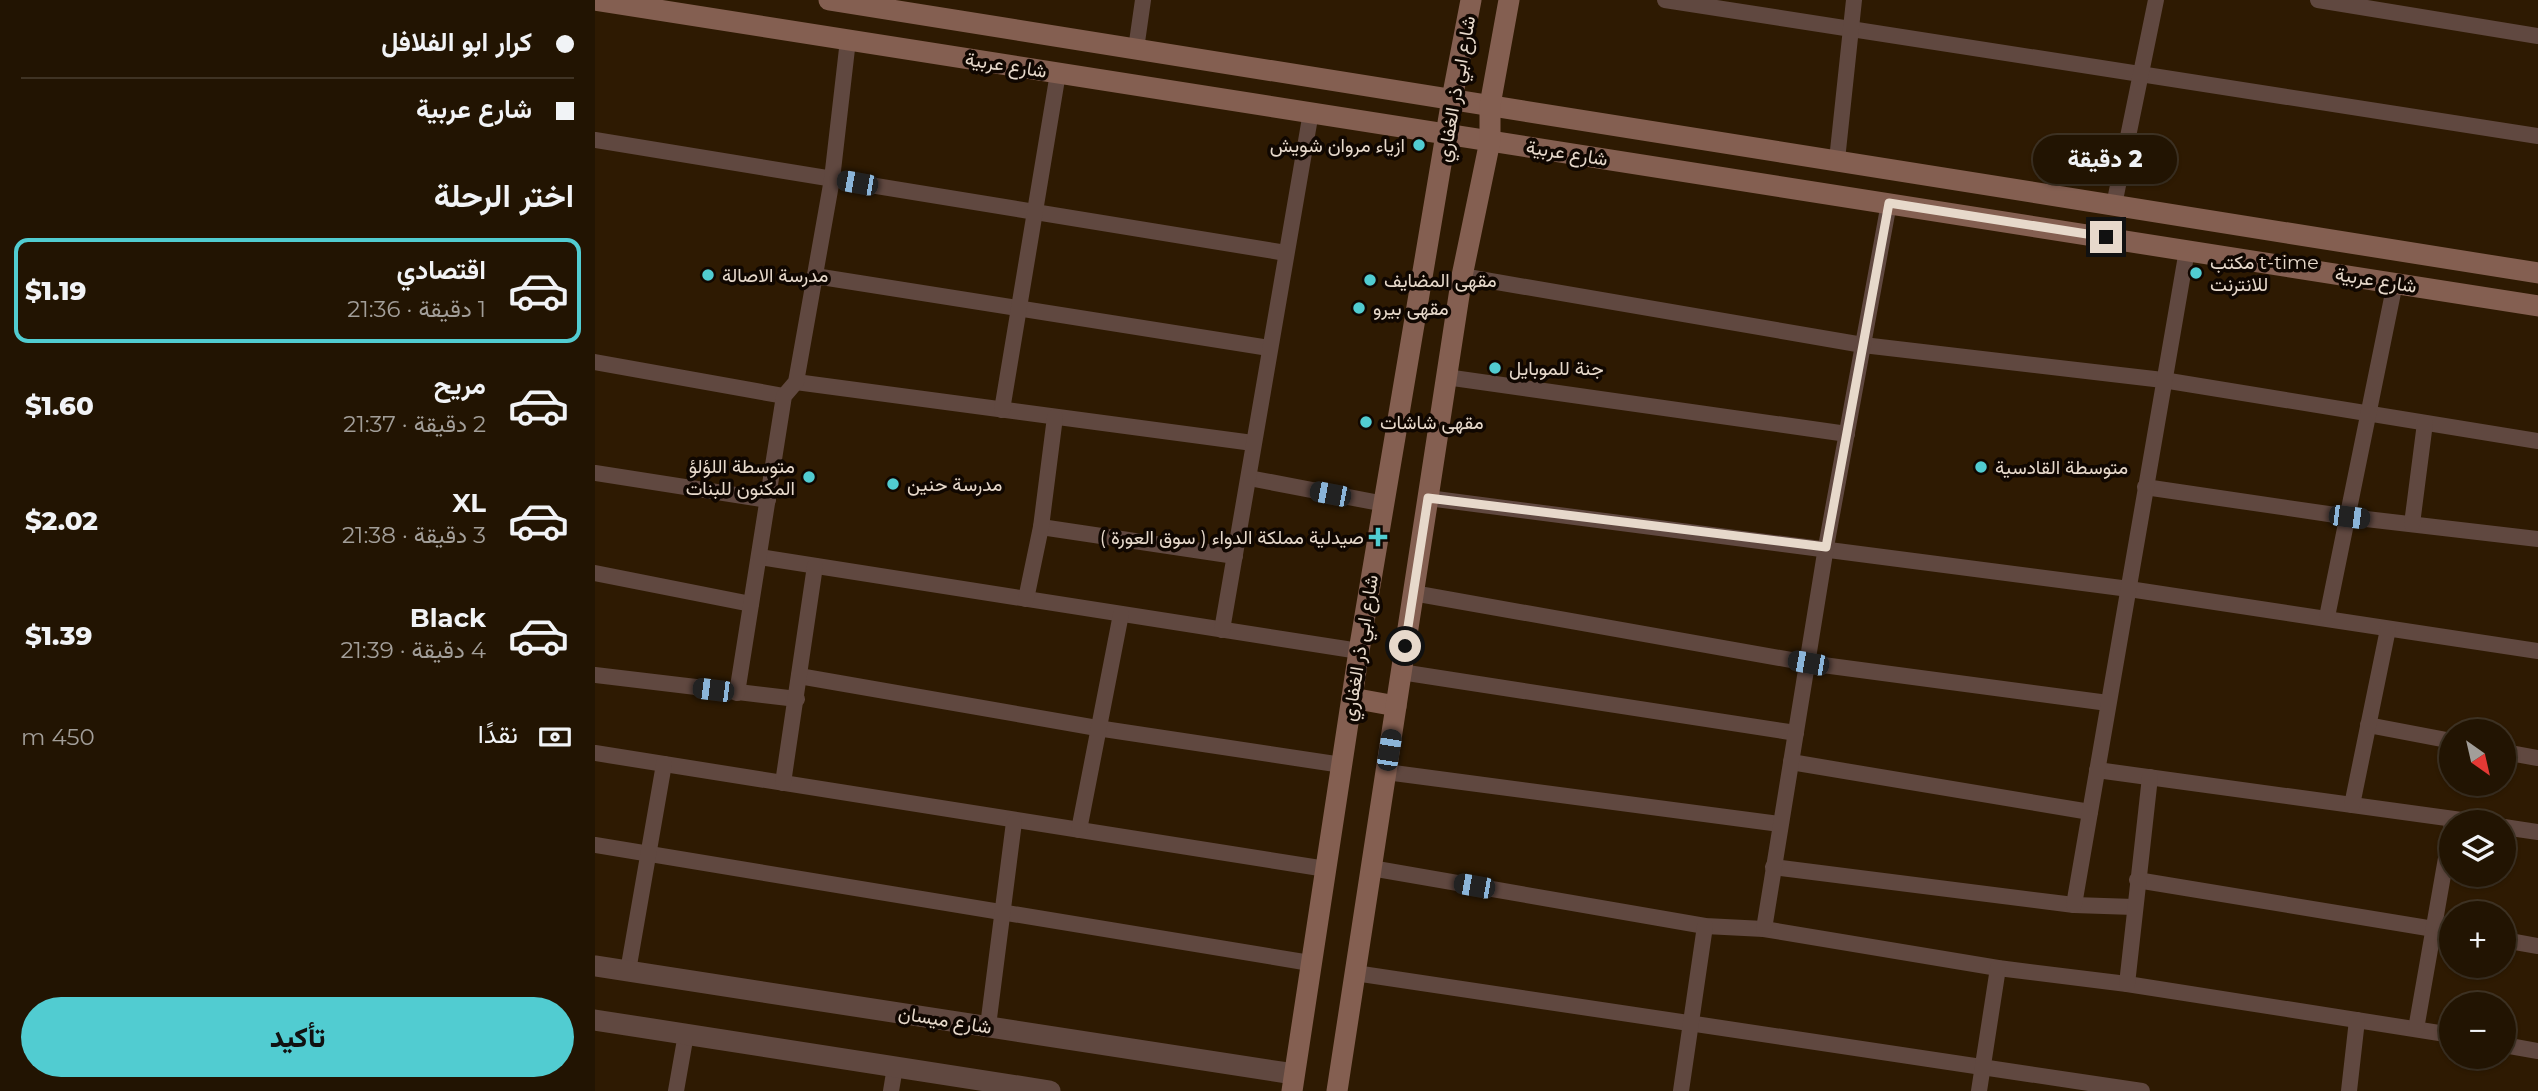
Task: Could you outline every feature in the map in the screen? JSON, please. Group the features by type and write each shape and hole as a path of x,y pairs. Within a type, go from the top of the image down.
{"main road":[{"name":"شارع عربية","path":"595,0 2538,306"},
{"name":"شارع عربية","path":"829,0 2538,273"},
{"name":"شارع ابي ذر الغفاري","path":"1293,1082 1359,651 1471,0"},
{"name":"شارع ابي ذر الغفاري","path":"1337,1091 1446,377 1462,276 1490,141 1490,106 1509,0"},
{"path":"1352,698 1396,706"}],"street":[{"path":"1136,49 1143,0"},
{"path":"1665,0 2538,136"},
{"path":"1837,160 1854,0"},
{"path":"2115,205 2156,0"},
{"path":"2318,0 2538,36"},
{"path":"737,693 784,396 796,382 832,179 848,40"},
{"path":"1003,410 1058,73"},
{"path":"1222,630 1311,113"},
{"path":"595,140 1286,253"},
{"path":"1764,929 1826,547 1889,203"},
{"path":"2074,905 2187,250"},
{"path":"815,276 1269,348"},
{"path":"1462,276 1863,345 2163,380 2538,441"},
{"path":"2327,617 2395,283"},
{"path":"595,362 784,396"},
{"path":"1446,377 1847,433"},
{"path":"796,382 1254,443"},
{"path":"1026,599 1041,527 1055,417"},
{"path":"2412,524 2425,423"},
{"path":"595,473 768,500"},
{"path":"1249,478 1385,504"},
{"path":"2145,487 2349,517 2538,539"},
{"path":"1428,498 1826,547 2327,617 2388,629 2538,650"},
{"path":"1041,527 1235,556"},
{"path":"759,557 1359,651"},
{"path":"783,783 815,566"},
{"path":"595,573 751,604"},
{"path":"1413,593 1808,663 2108,703"},
{"path":"1079,830 1121,614"},
{"path":"2352,805 2388,629"},
{"path":"1401,672 1796,733"},
{"path":"595,675 797,699"},
{"path":"799,676 1097,728 1342,765"},
{"path":"2368,725 2439,739"},
{"path":"595,753 1014,822 1326,869"},
{"path":"2517,754 2538,758"},
{"path":"1791,762 2090,812"},
{"path":"628,971 664,764"},
{"path":"2097,769 2439,820"},
{"path":"1386,772 1780,824"},
{"path":"2127,984 2150,777"},
{"path":"988,1026 1014,822"},
{"path":"2516,829 2538,832"},
{"path":"595,845 1310,963"},
{"path":"1773,867 2074,905 2134,907"},
{"path":"1371,868 1705,926 1764,929 1998,968 2127,984 2439,1033"},
{"path":"2137,880 2439,930"},
{"path":"2416,1029 2441,887"},
{"path":"1681,1091 1705,926"},
{"path":"2516,942 2538,946"},
{"name":"شارع ميسان","path":"595,966 988,1026 1293,1082"},
{"path":"1979,1091 1998,968"},
{"path":"1355,973 2142,1091"},
{"path":"595,1020 1049,1091"},
{"path":"2349,1091 2357,1020"},
{"path":"676,1091 686,1034"},
{"path":"2516,1047 2538,1051"},
{"path":"891,1091 895,1067"}],"place":[{"name":"ازياء مروان شويش","path":"1419,145"},
{"name":"مكتب t-time للانترنت","path":"2196,273"},
{"name":"مدرسة الاصالة","path":"708,275"},
{"name":"مقهى المضايف","path":"1370,280"},
{"name":"مقهى بيرو","path":"1359,308"},
{"name":"جنة للموبايل","path":"1495,368"},
{"name":"مقهى شاشات","path":"1366,422"},
{"name":"متوسطة القادسية","path":"1981,467"},
{"name":"متوسطة اللؤلؤ المكنون للبنات","path":"809,477"},
{"name":"مدرسة حنين","path":"893,484"},
{"name":"صيدلية مملكة الدواء ( سوق العورة )","path":"1378,537"}],"route":[{"path":"1405,646 1428,498 1826,547 1889,203 2106,237"}]}
